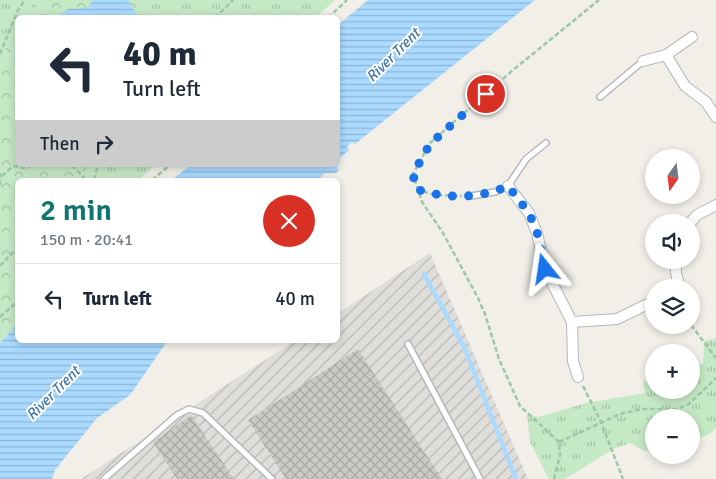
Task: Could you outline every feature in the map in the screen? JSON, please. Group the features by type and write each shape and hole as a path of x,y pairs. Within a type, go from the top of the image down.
{"street":[{"path":"643,62 666,55 692,36"},
{"path":"666,55 685,86 706,102 716,117"},
{"path":"508,186 529,213 537,232 545,269 572,322 573,361 578,377"},
{"path":"699,214 716,205"},
{"path":"572,322 617,319 645,305"}],"lane":[{"path":"600,97 643,62"},
{"path":"471,196 495,192 508,186 526,159 546,143"},
{"path":"408,344 480,479"},
{"path":"104,479 176,414 189,409 203,412 272,479"}],"path":[{"path":"17,15 25,0"},
{"path":"218,15 233,0"},
{"path":"331,15 347,0"},
{"path":"554,479 560,455 558,442 520,406 499,359 478,298 416,189 413,174 430,144 513,70 599,0"},
{"path":"0,54 15,18"},
{"path":"0,188 1,174 15,166"},
{"path":"74,167 84,178"},
{"path":"154,178 168,167"},
{"path":"416,189 435,195 471,196"},
{"path":"0,266 15,250"},
{"path":"0,317 15,304"},
{"path":"698,334 716,358"},
{"path":"578,377 601,422 623,479"},
{"path":"558,442 620,414 642,409 677,409 689,404 716,378"}],"shaded area":[{"path":"430,253 528,479 81,479 291,343 340,343 340,312"}],"green space":[{"path":"0,0 335,0 318,15 15,15 15,167 153,167 141,178 15,178 15,202 0,314"},
{"path":"35,0 93,0 87,8 68,9 60,15 31,15"},
{"path":"128,0 150,0 153,15 137,15"},
{"path":"15,32 15,167 83,167 80,178 15,178 15,326 0,343 0,60"},
{"path":"716,338 716,427 711,433 700,438 700,409 645,409 645,451 630,443 613,449 565,479 549,479 530,442 527,414 538,417 586,403 645,393 645,399 700,399 700,364 703,363 704,341"}],"water":[{"path":"93,0 128,0 137,15 60,15 68,9 87,8"},
{"name":"River Trent","path":"368,0 535,0 355,144 352,142 347,147 349,150 340,158 340,23"},
{"path":"188,167 337,167 339,170 336,173 325,173 320,178 174,178"},
{"name":"River Trent","path":"15,326 15,343 166,343 130,395 97,418 55,470 52,479 0,479 0,343"}],"building":[{"path":"358,349 442,479 286,479 248,420"},
{"path":"191,415 234,479 177,479 153,442"}],"waterway":[{"path":"424,274 464,347 516,479"}],"route":[{"path":"486,94 430,144 413,174 416,189 435,195 471,196 495,192 508,186 529,213 537,232 539,251 545,269"}]}
